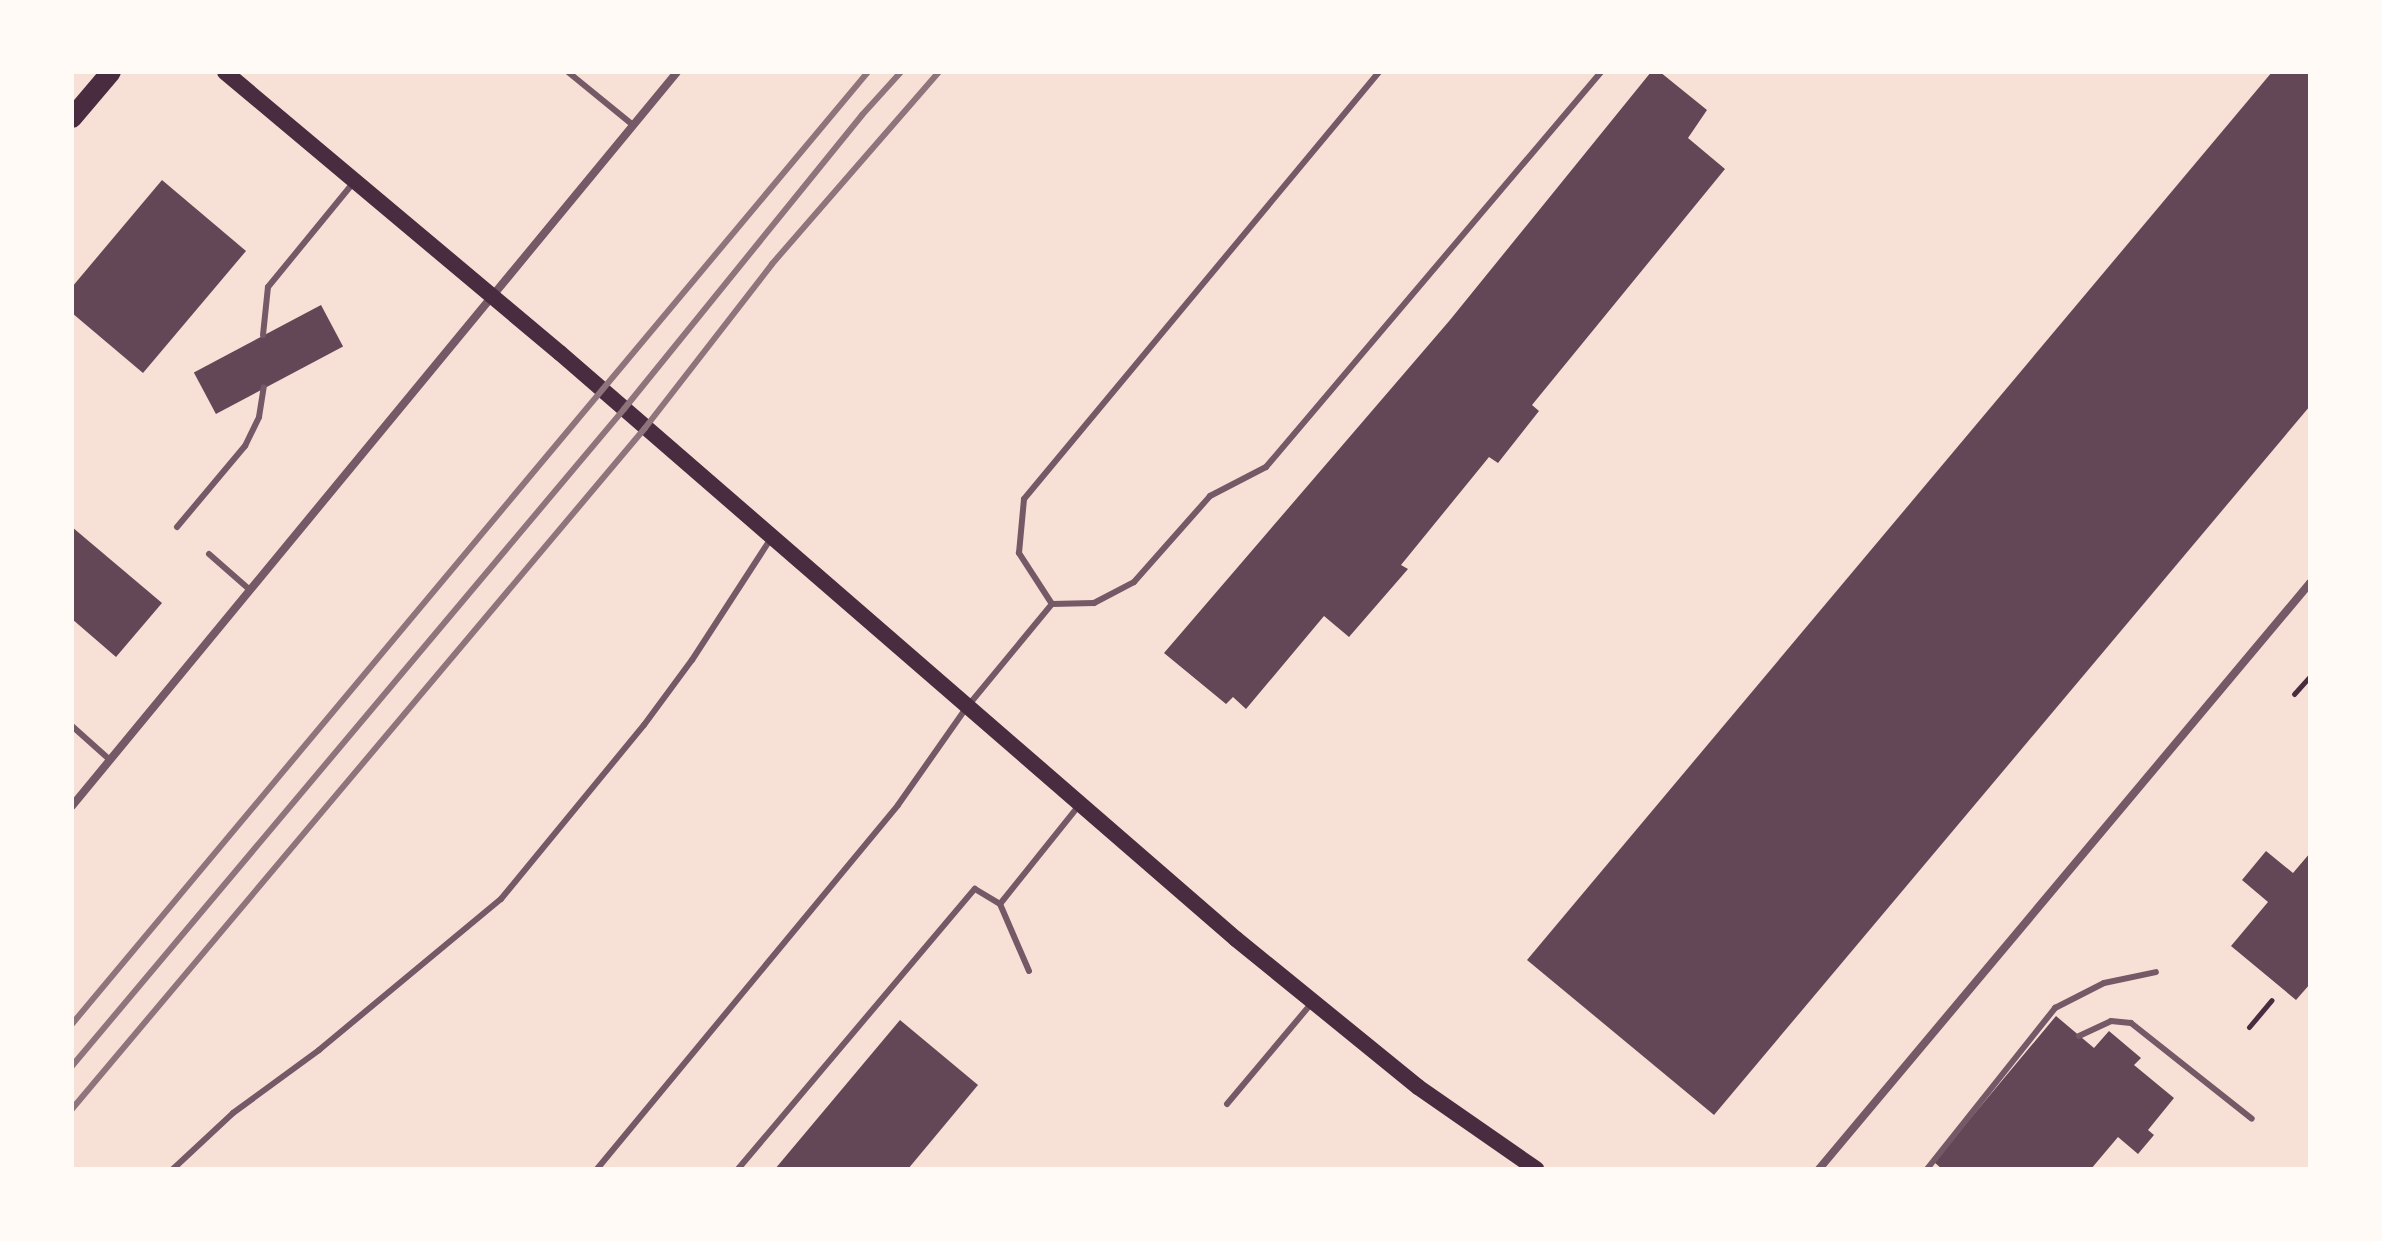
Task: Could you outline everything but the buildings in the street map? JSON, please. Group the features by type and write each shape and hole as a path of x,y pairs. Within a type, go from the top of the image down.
{"main road":[{"path":"72,118 111,72"},
{"path":"225,72 492,296 1080,804 1314,1001 1418,1087 1536,1169"}],"street":[{"path":"72,806 677,72"},
{"path":"1819,1169 2310,583"}],"lane":[{"path":"568,72 633,125"},
{"path":"1052,604 1019,553 1024,499 1379,72"},
{"path":"597,1169 898,805 967,707 1052,604 1094,603 1134,582 1210,496 1266,467 1601,72"},
{"path":"263,335 268,287 355,181"},
{"path":"177,527 245,446 259,417 264,387"},
{"path":"173,1169 233,1113 319,1050 501,899 644,725 692,660 772,537"},
{"path":"209,554 250,590"},
{"path":"72,726 110,760"},
{"path":"1000,904 1080,804"},
{"path":"738,1169 975,889 1000,904 1029,971"},
{"path":"1927,1169 2055,1008 2104,983 2156,972"},
{"path":"1227,1104 1314,1001"},
{"path":"2079,1036 2111,1021 2131,1023 2252,1119"}],"path":[{"path":"2294,694 2310,676"},
{"path":"2249,1027 2272,1000"}],"railway":[{"path":"72,1024 868,72"},
{"path":"72,1066 624,409 862,115 901,72"},
{"path":"72,1109 645,428 772,264 939,72"}]}
